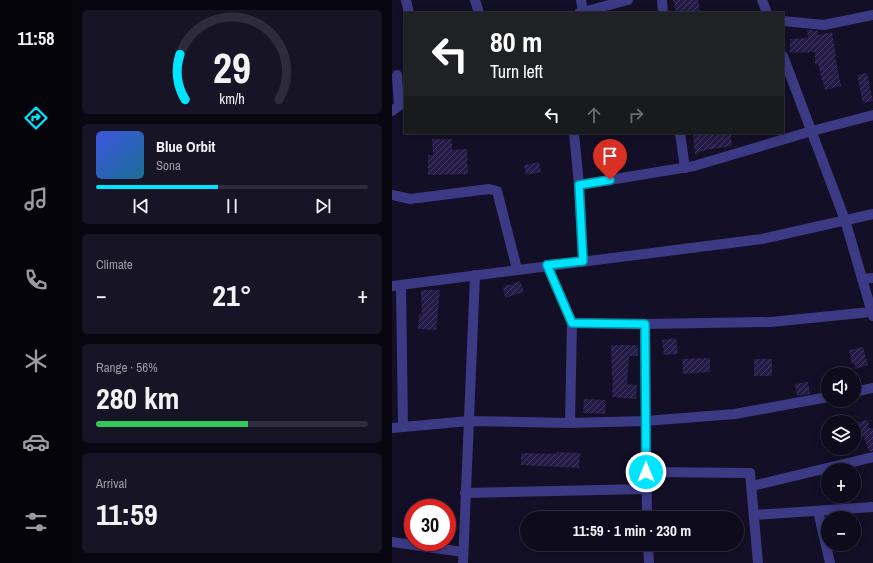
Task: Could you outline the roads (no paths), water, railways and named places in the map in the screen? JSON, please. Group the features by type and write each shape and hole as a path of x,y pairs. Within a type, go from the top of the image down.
{"street":[{"path":"406,0 409,12"},
{"path":"475,0 478,12"},
{"path":"581,0 581,12 628,0"},
{"path":"662,0 663,12"},
{"path":"762,0 767,12"},
{"path":"784,21 824,25 873,16"},
{"path":"572,323 645,324 771,322 872,314 845,220 784,59"},
{"path":"392,111 399,106 398,74"},
{"path":"579,185 685,168 873,115"},
{"path":"574,134 579,185 583,261"},
{"path":"680,134 685,168"},
{"path":"392,195 410,199 489,189 497,191 517,269"},
{"path":"403,427 396,286 547,265 762,239 873,214"},
{"path":"547,265 572,323 570,423"},
{"path":"463,563 475,276"},
{"path":"862,279 873,278"},
{"path":"645,324 647,511"},
{"path":"861,391 873,388"},
{"path":"392,428 469,421 570,423 645,421 735,414 821,398"},
{"path":"752,486 873,457"},
{"path":"646,472 750,473 758,563"},
{"path":"465,493 646,489"},
{"path":"754,515 873,508"},
{"path":"818,511 830,563"},
{"path":"392,542 463,552"},
{"path":"648,551 649,563"}]}
